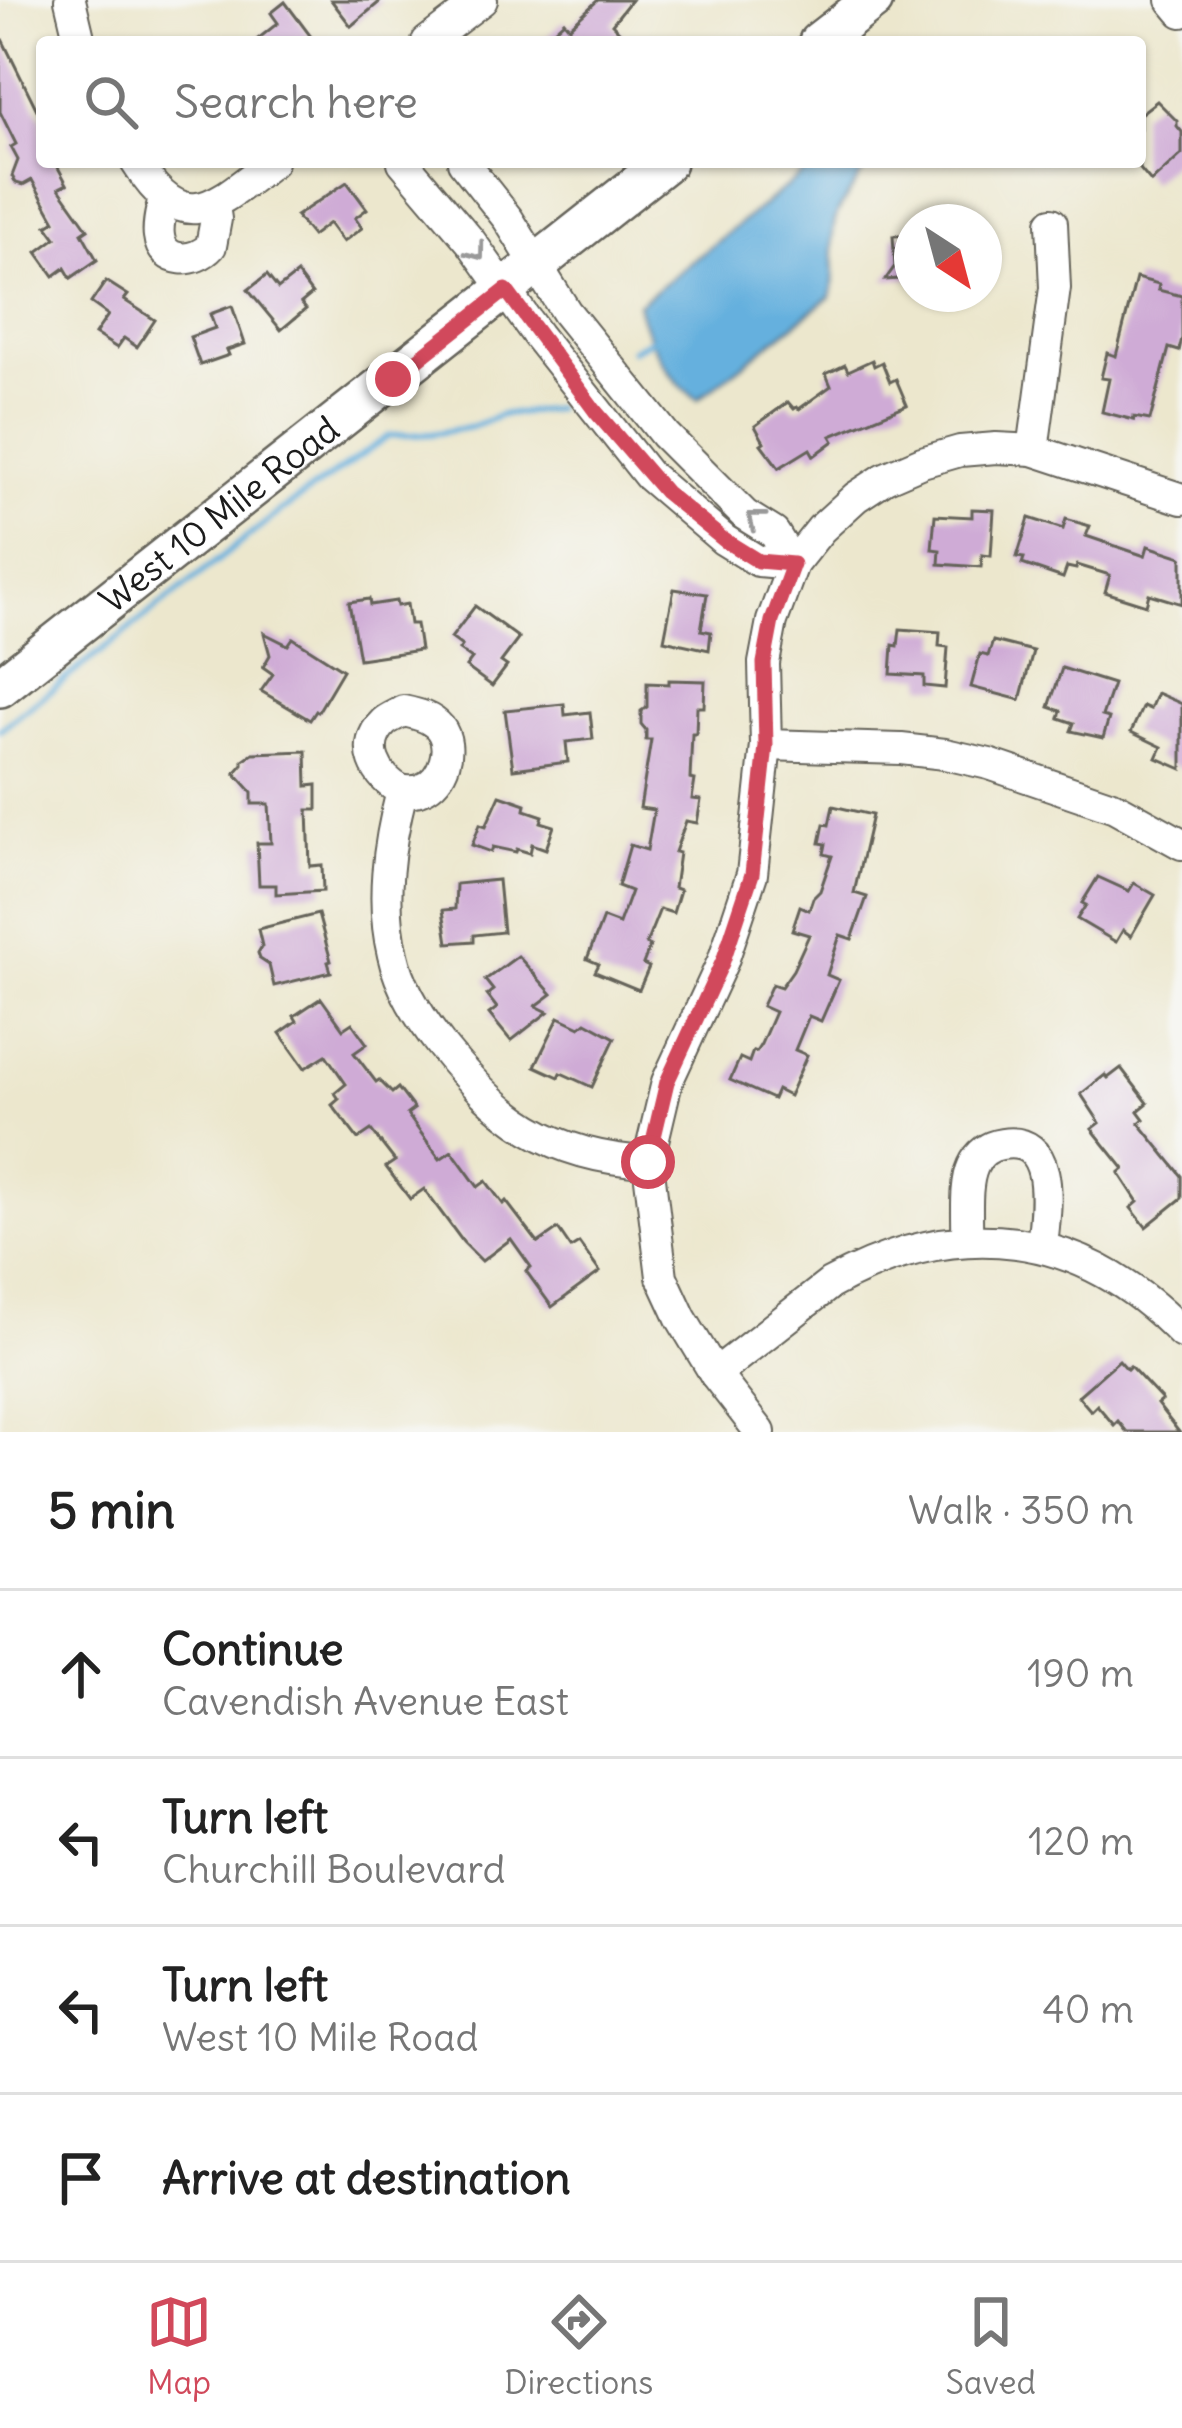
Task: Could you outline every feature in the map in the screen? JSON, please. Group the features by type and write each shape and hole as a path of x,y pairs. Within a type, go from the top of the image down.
{"main road":[{"path":"827,36 873,0"},
{"name":"West 10 Mile Road","path":"0,687 659,168"}],"street":[{"path":"70,0 79,36"},
{"path":"435,36 482,0"},
{"path":"1172,0 1182,12"},
{"path":"143,168 187,204 260,168"},
{"path":"408,168 471,242 648,475 724,540 758,561 793,564"},
{"path":"425,191 456,168"},
{"path":"469,168 508,219 566,312 627,388 690,462 745,515 774,533 793,564"},
{"path":"1033,450 1055,288 1052,223"},
{"path":"596,412 627,388"},
{"path":"760,1432 715,1374 662,1277 648,1162 667,1082 723,961 752,874 766,746 764,663 772,621 793,564 820,529 856,497 885,478 960,451 1033,450 1182,499"},
{"path":"766,746 901,749 967,759 1114,807 1182,844"},
{"path":"402,791 392,830 386,922 406,993 429,1029 469,1081 529,1129 563,1147 619,1161 648,1162"},
{"path":"967,1240 975,1161 994,1146 1017,1144 1035,1154 1045,1176 1042,1247"},
{"path":"715,1374 844,1277 908,1250 967,1240 1042,1247 1103,1271 1182,1333"}],"water":[{"path":"810,168 863,168 834,225 831,296 698,399 660,357 638,304"}],"building":[{"path":"331,0 382,0 351,26"},
{"path":"598,0 631,0 612,24 620,36 548,36 564,21 569,27"},
{"path":"285,2 310,36 262,36 278,23 271,13"},
{"path":"0,35 36,108 36,168 58,168 67,184 59,188 88,229 82,233 97,260 71,278 65,268 54,276 37,252 56,238 47,226 55,221 32,180 23,185 12,176 18,160 11,147 16,144 0,112"},
{"path":"1157,101 1182,132 1182,154 1151,182 1140,169 1146,168 1146,109"},
{"path":"347,182 367,209 355,218 362,228 343,242 329,223 312,236 296,216"},
{"path":"297,274 312,294 301,303 306,309 281,330 248,290 267,275 278,289"},
{"path":"1136,278 1182,296 1179,351 1169,348 1150,420 1102,412 1109,379 1101,378 1107,353 1116,356"},
{"path":"106,281 128,295 124,300 155,320 137,347 124,338 117,348 95,334 108,315 91,303"},
{"path":"232,306 245,344 200,365 190,337 215,328 210,314"},
{"path":"872,360 874,366 882,362 890,382 896,379 907,405 831,436 834,441 814,456 810,449 779,468 761,444 755,426 788,402 799,409 831,386 826,374"},
{"path":"972,509 994,510 991,556 982,555 981,567 939,564 940,550 932,549 935,515 972,517"},
{"path":"1029,518 1063,529 1066,519 1090,526 1086,536 1145,556 1148,546 1182,557 1182,604 1149,594 1146,605 1105,592 1110,575 1077,565 1076,569 1067,567 1063,578 1022,564 1024,558 1017,557"},
{"path":"674,589 707,594 701,630 711,632 709,650 664,640"},
{"path":"369,599 370,605 407,604 420,650 359,659 349,602"},
{"path":"475,606 519,638 501,662 507,666 492,686 466,667 472,659 451,638"},
{"path":"900,629 940,632 939,646 948,647 945,688 924,686 924,676 891,674 893,645 898,646"},
{"path":"264,633 288,645 293,638 343,670 310,720 261,691 273,674 263,667 270,655"},
{"path":"993,641 1033,651 1020,700 971,687 980,654 988,656"},
{"path":"1062,668 1113,684 1102,716 1109,718 1103,738 1071,731 1074,723 1059,718 1061,711 1049,707"},
{"path":"669,680 705,681 704,707 697,707 696,734 692,734 690,779 695,780 692,799 701,800 697,823 686,821 675,852 679,853 674,888 680,890 673,913 660,909 646,944 650,946 643,964 649,967 639,990 595,972 599,964 587,959 603,918 619,924 631,891 618,886 630,845 647,850 654,810 640,808 651,740 646,740 641,711 647,707 647,683 669,684"},
{"path":"1157,693 1182,704 1182,769 1157,758 1162,747 1131,732 1143,706 1150,709"},
{"path":"564,704 565,715 590,712 593,739 566,742 568,762 513,769 505,710"},
{"path":"306,751 307,786 317,785 317,810 308,810 310,866 322,865 323,891 276,894 276,885 259,885 257,843 271,843 269,804 252,804 252,792 235,773 253,753"},
{"path":"500,795 526,804 525,810 554,826 546,849 532,844 530,853 493,847 491,852 472,845"},
{"path":"833,806 872,815 854,893 867,897 852,939 840,935 827,975 839,980 821,1021 809,1016 795,1050 807,1055 789,1096 777,1090 773,1099 730,1080 740,1058 749,1062 761,1044 775,1012 762,1006 772,984 781,987 793,970 809,935 792,930 800,906 809,910 820,891 832,856 824,854 826,844 820,843"},
{"path":"1098,877 1129,891 1134,883 1155,895 1131,936 1123,930 1116,942 1077,919"},
{"path":"498,880 503,932 448,943 443,910 455,909 456,884"},
{"path":"318,914 331,972 274,986 269,965 258,953 262,946 258,929"},
{"path":"518,956 552,994 536,1006 548,1012 511,1041 489,1014 497,1008 487,995 493,990 485,980"},
{"path":"321,998 343,1029 352,1023 367,1044 354,1053 376,1082 392,1093 398,1088 414,1109 407,1114 440,1159 452,1151 478,1187 486,1181 538,1243 558,1229 571,1248 579,1243 600,1272 552,1307 526,1271 531,1267 511,1239 482,1261 424,1189 410,1199 386,1167 395,1161 371,1130 358,1139 332,1105 339,1099 335,1093 346,1084 326,1055 305,1068 280,1033 297,1021 294,1016"},
{"path":"559,1017 580,1027 586,1022 615,1038 592,1087 535,1066"},
{"path":"1121,1068 1148,1103 1138,1111 1144,1119 1139,1123 1182,1176 1182,1198 1146,1227 1131,1208 1138,1202 1119,1173 1124,1169 1092,1129 1100,1123 1081,1094"},
{"path":"1119,1360 1162,1400 1157,1404 1179,1432 1127,1432 1097,1405 1091,1411 1078,1396"}],"waterway":[{"path":"632,350 652,339"},
{"path":"0,730 281,511 389,436 431,434 471,427 501,415 555,409"}],"route":[{"path":"393,379 506,290 596,412 665,492 758,561 793,564 772,621 764,663 766,746 752,874 723,961 667,1082 648,1162"}]}
